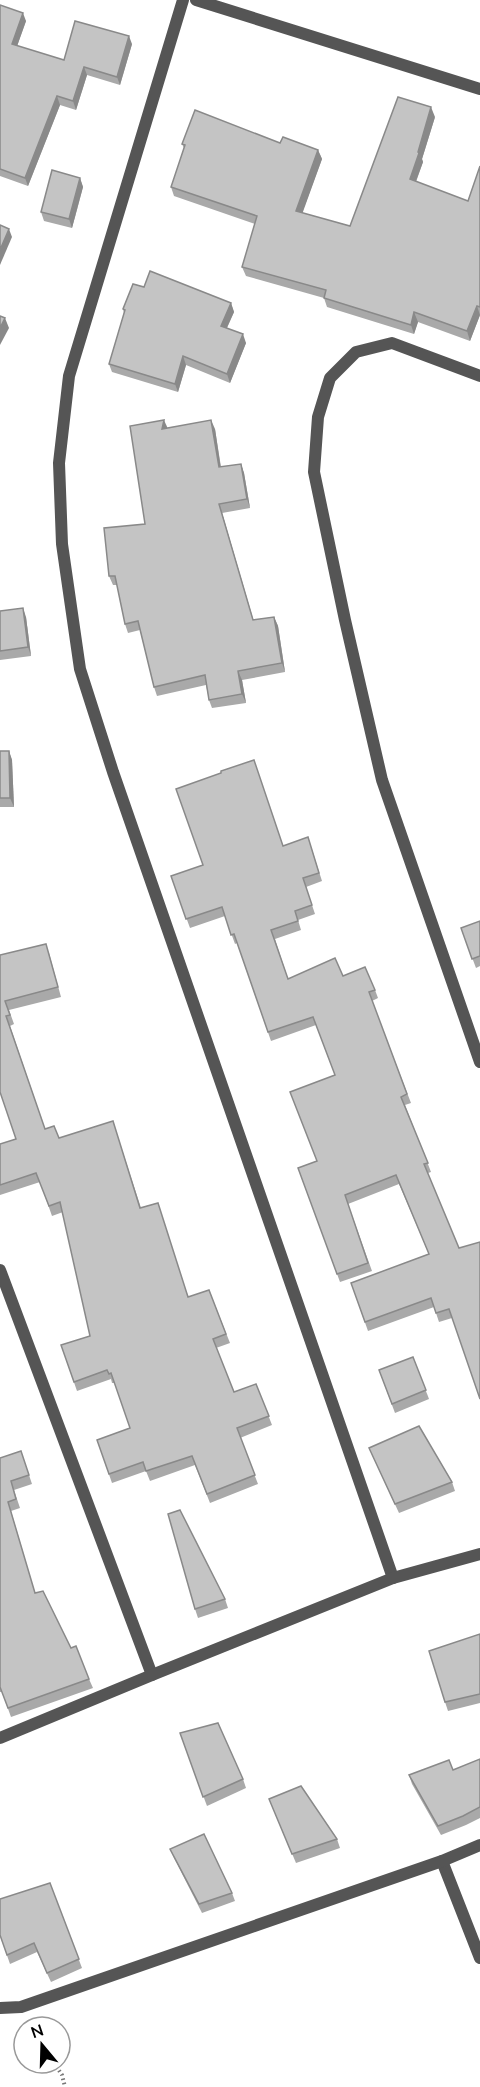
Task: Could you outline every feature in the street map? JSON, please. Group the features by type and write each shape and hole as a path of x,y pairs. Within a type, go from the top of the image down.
{"street":[{"path":"183,0 69,376 59,463 62,544 80,669 113,772 393,1578"},
{"path":"196,0 479,84"},
{"path":"480,376 392,342 356,352 330,378 318,417 314,472 382,780 480,1062"},
{"path":"0,1270 152,1675"},
{"path":"0,1738 393,1578 480,1554"},
{"path":"0,2008 21,2007 442,1861 480,1845"},
{"path":"442,1861 480,1958"}],"building":[{"path":"0,5 23,13 12,44 64,60 75,21 129,36 117,77 84,67 73,101 57,96 25,178 0,169"},
{"path":"398,97 431,107 410,179 468,201 480,166 480,307 477,306 467,331 414,312 411,325 324,298 326,290 242,267 257,216 171,187 185,145 182,144 195,110 280,143 283,137 318,150 296,211 350,226"},
{"path":"52,170 80,178 69,219 41,212"},
{"path":"0,225 9,229 0,250"},
{"path":"150,271 231,303 221,326 243,334 227,374 183,356 175,384 109,364 125,310 123,309 133,284 144,287"},
{"path":"0,316 5,318 0,328"},
{"path":"164,420 162,429 211,420 219,467 241,464 247,499 219,504 253,620 274,617 282,663 238,671 242,694 209,700 205,675 154,687 138,621 125,624 115,576 109,576 104,528 145,524 130,426"},
{"path":"23,608 28,647 0,651 0,611"},
{"path":"0,751 9,751 10,798 0,798"},
{"path":"254,760 283,846 308,837 319,873 303,878 312,905 295,911 298,921 271,930 288,979 335,958 343,976 365,967 375,990 369,992 407,1094 401,1097 428,1163 424,1164 459,1248 480,1242 480,1399 449,1309 436,1313 431,1298 365,1322 351,1283 429,1254 396,1175 345,1195 368,1263 337,1274 298,1168 317,1161 290,1092 335,1075 313,1017 268,1032 234,934 231,935 222,907 186,919 171,876 203,865 176,789"},
{"path":"480,921 480,956 472,959 461,928"},
{"path":"46,944 58,987 5,1001 10,1015 6,1016 45,1129 54,1126 59,1138 113,1121 140,1208 158,1203 188,1297 209,1290 226,1334 213,1339 234,1392 256,1384 269,1416 237,1428 255,1475 207,1494 192,1456 146,1471 143,1462 109,1474 97,1440 130,1428 111,1373 109,1374 107,1370 74,1382 61,1345 90,1336 60,1202 49,1206 36,1173 0,1185 0,1144 16,1139 0,1092 0,955"},
{"path":"413,1357 426,1390 392,1404 379,1370"},
{"path":"419,1426 452,1482 395,1504 369,1448"},
{"path":"21,1451 29,1475 11,1481 16,1499 8,1502 35,1593 43,1591 71,1648 76,1646 89,1679 8,1708 0,1687 0,1458"},
{"path":"180,1510 225,1599 195,1609 168,1514"},
{"path":"480,1634 480,1694 445,1702 429,1651"},
{"path":"218,1723 243,1779 203,1797 180,1733"},
{"path":"480,1759 480,1807 438,1826 409,1775 449,1760 453,1770"},
{"path":"301,1786 337,1839 292,1854 269,1799"},
{"path":"204,1834 232,1893 199,1904 170,1849"},
{"path":"50,1883 79,1959 47,1973 34,1943 7,1955 0,1935 0,1899"}]}
